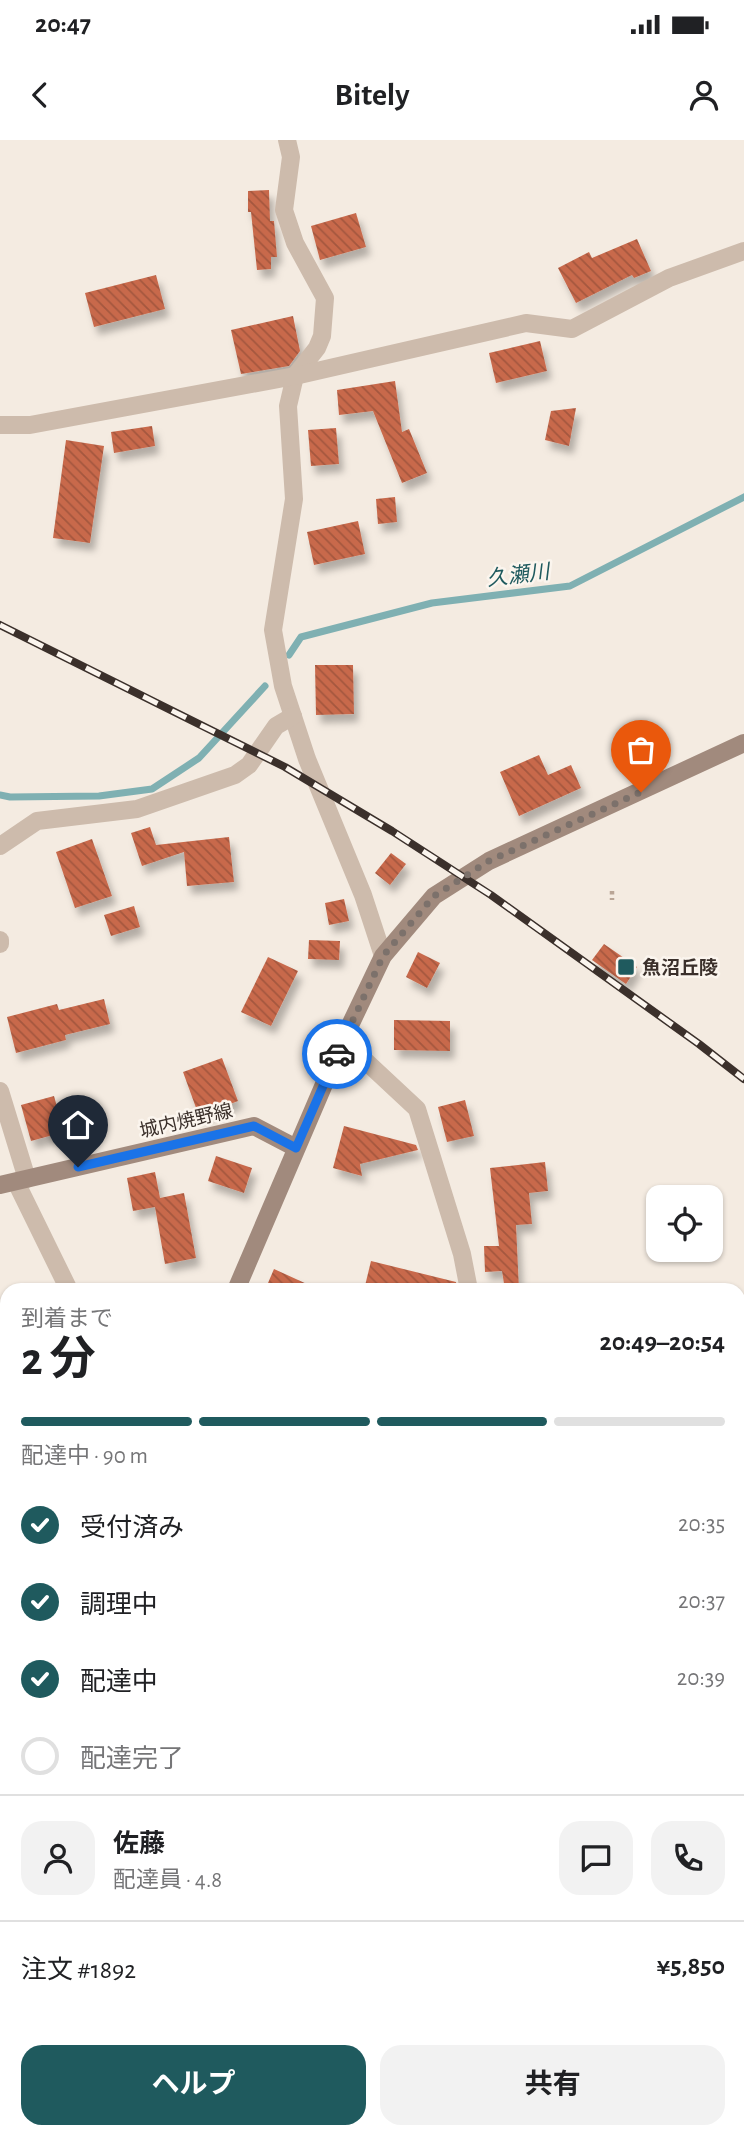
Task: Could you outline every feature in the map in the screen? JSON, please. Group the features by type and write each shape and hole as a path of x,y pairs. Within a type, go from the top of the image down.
{"main road":[{"path":"239,1283 343,1040 383,956 434,896 489,861 744,743"},
{"name":"城内焼野線","path":"14,1182 254,1126 296,1148"}],"street":[{"path":"287,140 290,157 284,210 295,243 325,298 322,336 317,348 295,376 288,406 294,499 273,630 283,686 307,759 363,895 383,956"},
{"path":"0,425 30,425 295,376 526,323 572,329 669,278 744,251"},
{"path":"0,846 37,821 137,808 236,775 249,765 276,726 293,716"},
{"path":"343,1040 417,1109 462,1254 468,1283"},
{"path":"0,1091 14,1182 65,1283"}],"path":[{"path":"612,891 612,900"}],"building":[{"path":"269,190 270,221 274,221 277,257 271,257 271,269 257,270 251,212 248,212 248,191"},
{"path":"356,213 366,247 320,260 311,226"},
{"path":"637,239 651,271 634,278 632,275 576,303 558,268 589,252 592,258"},
{"path":"156,275 165,309 94,327 85,293"},
{"path":"293,316 300,351 289,366 241,374 231,330"},
{"path":"540,341 547,371 496,383 489,353"},
{"path":"395,381 402,432 409,429 427,473 402,483 373,411 339,415 337,390"},
{"path":"576,408 569,446 545,440 551,411"},
{"path":"152,426 155,446 114,453 111,432"},
{"path":"336,428 339,464 311,466 308,430"},
{"path":"66,440 104,446 90,543 53,538"},
{"path":"395,497 397,522 378,524 376,499"},
{"path":"358,521 365,554 314,565 307,532"},
{"path":"315,665 353,665 354,714 316,715"},
{"path":"539,755 548,775 571,765 581,788 519,816 500,772"},
{"path":"150,827 156,845 229,837 234,882 187,886 184,852 142,866 131,833"},
{"path":"92,839 112,896 75,908 56,852"},
{"path":"391,853 406,864 390,885 375,873"},
{"path":"344,899 349,921 329,925 325,903"},
{"path":"134,906 140,927 111,936 104,915"},
{"path":"309,940 340,941 339,960 308,959"},
{"path":"604,944 637,967 626,984 592,960"},
{"path":"418,952 440,963 427,988 406,977"},
{"path":"268,957 298,971 271,1026 241,1012"},
{"path":"104,999 110,1024 65,1035 66,1040 16,1053 7,1017 57,1004 59,1010"},
{"path":"394,1020 450,1021 450,1051 394,1050"},
{"path":"222,1058 238,1101 199,1116 183,1072"},
{"path":"54,1096 64,1132 31,1141 21,1105"},
{"path":"465,1100 474,1136 447,1142 438,1107"},
{"path":"344,1126 416,1145 418,1150 360,1164 362,1176 333,1168"},
{"path":"216,1156 252,1168 244,1193 208,1181"},
{"path":"545,1162 548,1191 529,1193 532,1224 516,1225 519,1283 504,1283 502,1271 485,1272 484,1246 499,1246 490,1168"},
{"path":"155,1172 160,1198 184,1193 196,1258 165,1264 155,1207 133,1211 127,1178"},
{"path":"371,1261 456,1283 366,1283"},
{"path":"274,1269 305,1283 268,1283"}],"waterway":[{"name":"久瀬川","path":"289,655 301,637 432,603 570,586 744,497"},
{"name":"久瀬川","path":"0,795 99,796 152,789 199,758 265,686"}],"railway":[{"path":"0,625 285,767 392,831 491,895 744,1079"}],"way so far":[{"path":"337,1054 383,956 434,896 489,861 641,792"}],"place":[{"name":"魚沼丘陵","path":"626,967"}],"route":[{"path":"78,1167 254,1126 296,1148 337,1054"}]}
